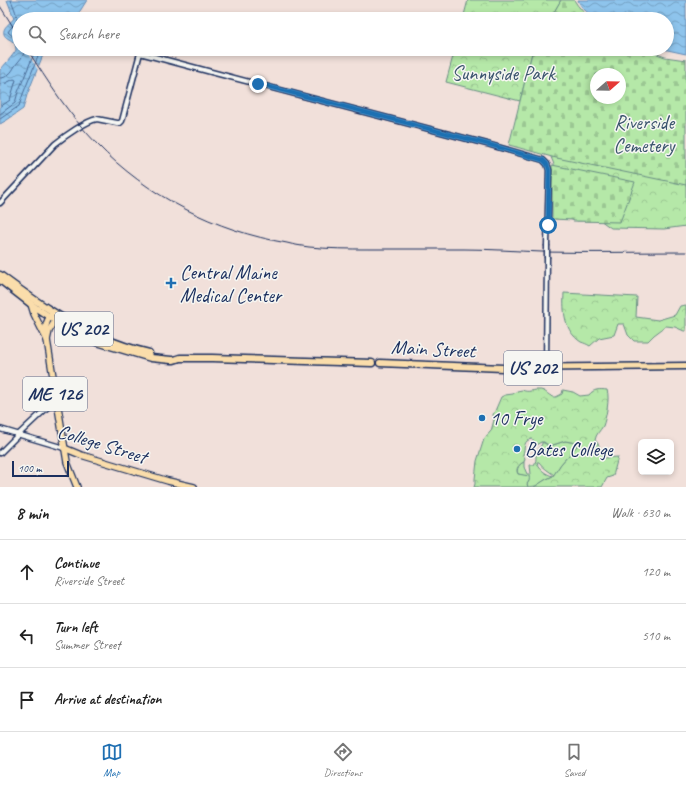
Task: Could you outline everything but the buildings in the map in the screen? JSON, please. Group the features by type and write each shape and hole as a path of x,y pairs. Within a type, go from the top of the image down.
{"highway":[{"name":"Main Street","path":"0,275 70,330 97,342 158,359 174,360 180,358 372,363"},
{"name":"Main Street","path":"0,280 31,304 54,316"},
{"name":"Main Street","path":"380,363 482,368 686,366"}],"main road":[{"path":"31,304 34,314 47,340"},
{"path":"47,340 45,328 54,316"},
{"name":"ME 126","path":"47,340 64,448 67,462 77,487"},
{"name":"Main Street","path":"372,363 380,363"},
{"name":"College Street","path":"64,448 81,455 161,479 194,487"}],"street":[{"path":"0,203 50,149 66,136 97,118 120,123 124,118 139,56"},
{"path":"151,56 543,160 548,166 549,177 546,368"},
{"path":"0,453 18,434 52,403 56,397"},
{"name":"College Street","path":"0,429 64,448"}],"green space":[{"name":"Sunnyside Park","path":"468,0 561,0 554,12 465,12"},
{"path":"561,0 574,0 584,12 554,12"},
{"name":"Sunnyside Park","path":"453,56 531,56 520,101 446,82"},
{"name":"Riverside Cemetery","path":"531,56 662,56 686,60 686,185 552,157 509,145"},
{"path":"557,147 686,180 686,226 664,229 611,228 600,220 578,221 563,218 555,167 551,157"},
{"path":"552,165 635,182 620,222 552,219"},
{"path":"564,293 637,297 636,317 658,320 675,315 680,306 686,305 686,331 675,327 666,326 648,341 634,341 628,335 624,324 618,324 614,335 599,338 590,346 581,342 575,337 568,326 564,314"},
{"path":"522,390 541,390 551,396 556,397 562,394 563,390 573,392 580,396 589,395 597,390 607,390 608,403 605,418 603,426 597,434 595,440 604,458 618,457 613,476 607,478 602,487 534,487 553,476 561,464 577,446 577,443 565,441 548,445 541,442 536,445 532,439 527,441 525,445 523,455 525,458 524,462 519,465 517,469 518,474 529,476 527,484 528,487 474,487 477,461 484,439 491,431 494,420 493,414 501,397"},
{"path":"565,441 577,443 577,446 561,464 554,475 544,468 539,462 537,462 543,471 553,476 536,486 528,487 527,484 529,481 526,476 518,474 517,470 519,465 524,462 524,467 527,474 531,474 530,465 535,464 536,454 542,442 548,445 553,445"}],"water":[{"path":"7,0 87,0 79,12 12,13"},
{"path":"578,0 686,0 686,54 674,51 674,12 587,12"},
{"path":"12,20 12,42 4,34 5,27"},
{"path":"12,56 43,56 23,109 0,124 0,70"}],"pier":[{"path":"29,56 32,56 40,68 38,70"}],"railway":[{"path":"0,6 12,25"},
{"path":"32,56 77,122 117,163 160,195 209,220 234,230 292,244 324,248 474,249 542,252 686,252"}],"place":[{"name":"Central Maine Medical Center","path":"171,283"},
{"name":"10 Frye","path":"482,418"},
{"name":"Bates College","path":"517,449"}],"route":[{"path":"258,84 543,160 547,164 549,170 548,225"}]}
